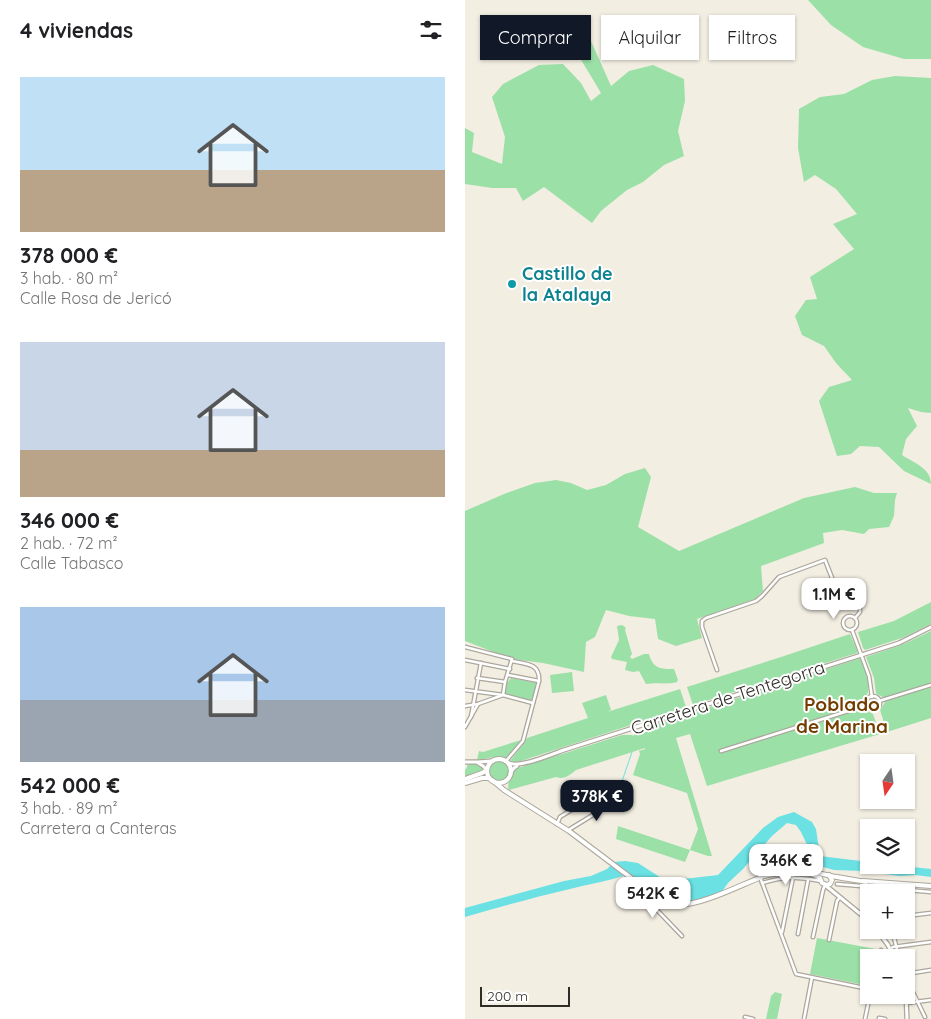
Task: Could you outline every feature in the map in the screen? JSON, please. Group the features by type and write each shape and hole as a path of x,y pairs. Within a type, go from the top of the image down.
{"main road":[{"name":"Carretera de Tentegorra","path":"511,773 515,767 522,764 903,641 931,627"},
{"path":"465,762 493,761 498,759 507,762 511,773 506,780 505,788 510,794"},
{"path":"493,761 488,765 487,770 491,780 569,831 666,903 682,905 702,901 781,870 797,869 865,882"},
{"path":"472,762 481,765 487,770"},
{"name":"Carretera de Tentegorra","path":"507,762 514,765 522,764"},
{"path":"465,779 487,770"},
{"path":"465,784 484,778 499,782 506,780"},
{"path":"762,877 781,872 811,874 818,877 860,914"},
{"path":"821,881 822,877 827,875"},
{"path":"827,875 831,878 834,892"},
{"path":"825,885 835,879 889,884"},
{"path":"915,885 931,886"},
{"path":"883,939 890,949"},
{"path":"907,1004 907,1019"}],"street":[{"path":"717,670 701,627 703,621 706,618 756,601 783,575 825,560 834,583 859,605 860,612 855,618"},
{"path":"853,630 844,628 843,620 848,616 855,618"},
{"path":"853,630 857,624 855,618"},
{"path":"853,630 870,679 872,697"},
{"path":"465,646 531,665 537,670 539,681 523,741 507,762"},
{"path":"465,660 509,669"},
{"path":"503,695 512,660"},
{"path":"471,717 481,663"},
{"path":"508,675 539,681"},
{"path":"477,678 505,682"},
{"path":"879,701 931,685"},
{"path":"465,690 503,695 533,703"},
{"path":"465,706 473,706 503,695"},
{"path":"872,697 879,701"},
{"path":"872,697 867,700 869,709 876,710 879,701"},
{"path":"465,727 478,704"},
{"path":"721,751 867,705"},
{"path":"557,824 560,817 612,785 616,796 614,802 569,831"},
{"path":"588,800 596,813"},
{"path":"762,877 762,883 796,974 860,987"},
{"path":"762,883 779,878 793,877 821,881"},
{"path":"783,932 793,877"},
{"path":"798,934 809,879"},
{"path":"837,884 860,887"},
{"path":"813,937 825,885"},
{"path":"648,891 648,898 656,909 682,936"},
{"path":"915,892 931,892"},
{"path":"829,940 837,901 840,897"},
{"path":"915,915 931,913"},
{"path":"895,939 897,947"},
{"path":"890,949 931,942"},
{"path":"915,973 931,970"},
{"path":"804,1019 812,977"},
{"path":"915,997 925,1017"},
{"path":"917,1002 931,1000"},
{"path":"865,1019 868,1004"},
{"path":"745,1017 753,1019"},
{"path":"879,1018 885,1019"}],"green space":[{"path":"808,0 931,0 931,59 904,59 863,47 831,25"},
{"path":"591,41 611,86 629,71 653,65 684,79 685,101 678,131 684,156 664,165 643,182 627,190 601,211 592,223 544,187 523,201 516,188 492,188 465,184 465,128 474,133 472,152 502,164 505,137 492,97 503,84 539,65 563,64 581,83 591,101 601,93 581,60 591,60"},
{"path":"895,76 931,78 931,413 908,408 917,426 906,439 902,455 925,470 931,484 904,471 879,447 860,446 851,454 837,456 819,401 829,387 852,380 836,363 824,346 802,335 795,316 806,300 817,299 810,277 854,249 833,224 857,214 836,189 815,175 804,182 798,148 799,109 820,97 844,94 872,80"},
{"path":"645,468 651,477 638,527 679,551 804,498 855,487 874,493 897,493 894,516 889,527 869,529 864,534 842,530 823,533 824,543 761,566 763,591 755,599 697,619 702,638 676,646 658,639 655,619 629,616 606,610 595,637 586,642 584,672 543,663 512,659 465,641 465,511 535,483 556,480 571,483 587,490 606,485 625,474"},
{"path":"931,602 931,624 902,638 865,650 863,648 858,632 894,621"},
{"path":"622,625 626,628 632,654 630,657 632,659 649,654 653,663 658,667 674,669 677,682 646,684 639,671 625,670 627,662 612,659 611,657 619,640 617,626"},
{"path":"931,631 931,718 887,732 880,710 885,702 883,697 876,693 874,678 866,657 904,644"},
{"path":"850,634 857,653 693,705 687,687"},
{"path":"861,658 867,677 868,689 865,700 860,705 862,710 864,709 873,714 880,734 707,786 690,734 676,738 712,856 690,850 698,829 687,793 633,775 640,754 639,751 645,748 576,770 564,777 556,777 509,790 510,778 518,768 622,735 634,736 634,734 641,733 645,728"},
{"path":"572,672 574,691 552,693 550,675"},
{"path":"511,678 537,683 532,701 505,694 507,683"},
{"path":"680,689 686,707 521,761 510,761 527,738 588,718 582,703 606,695 611,710 607,712"},
{"path":"521,740 506,758 500,756 477,760 479,751 483,752"},
{"path":"494,760 506,761 510,767 510,773 506,780 495,782 485,777 465,783 465,770 468,762 480,764 487,770"},
{"path":"618,826 690,850 685,862 616,839"},
{"path":"817,938 876,949 860,949 860,984 810,974"},
{"path":"775,992 782,994 777,1019 766,1019 771,996"}],"water":[{"path":"794,812 812,822 816,829 820,856 860,861 860,871 834,870 823,867 812,855 796,825 787,823 772,836 721,893 689,904 666,903 627,875 465,917 465,908 564,881 591,876 607,869 614,862 638,863 666,881 718,875 763,828 778,817"},
{"path":"915,867 931,869 931,877 885,874 915,874"}],"waterway":[{"path":"617,796 632,752"},
{"path":"612,811 615,802"}],"place":[{"name":"Castillo de la Atalaya","path":"512,284"}],"district":[{"name":"Poblado de Marina","path":"842,715"}]}
